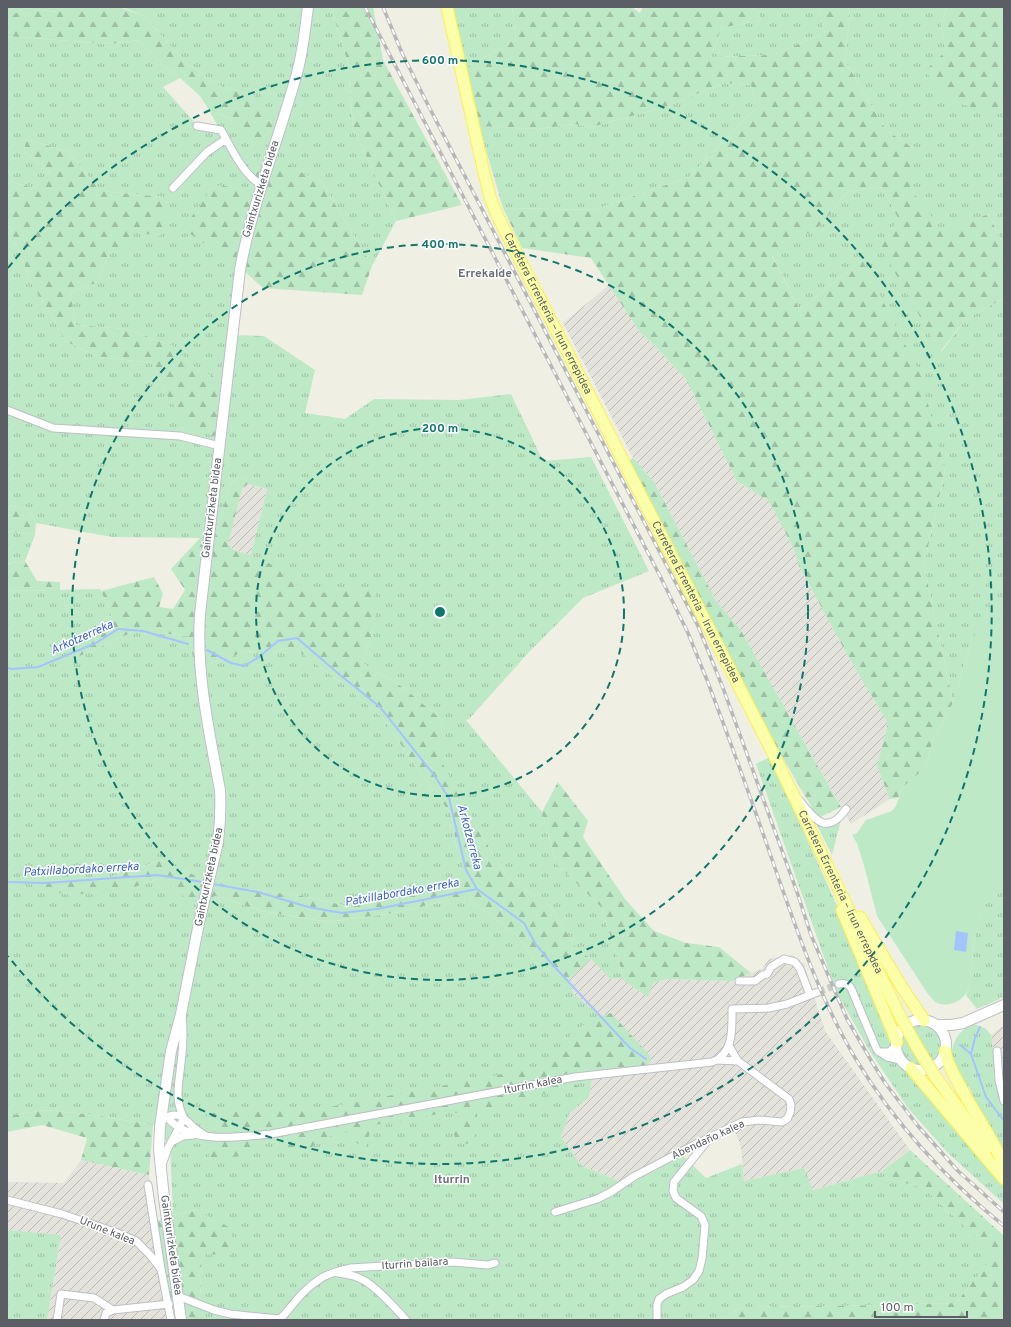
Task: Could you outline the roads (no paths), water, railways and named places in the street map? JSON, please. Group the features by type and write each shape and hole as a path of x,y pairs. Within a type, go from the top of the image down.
{"main road":[{"name":"Gaintxurizketa bidea","path":"182,1320 164,1198 159,1149 160,1127 171,1051 181,1014 199,923 218,842 221,816 220,790 200,678 199,646 201,601 240,270 250,222 298,72 308,7"},
{"name":"Carretera Errenteria – Irun errepidea","path":"447,7 486,182 498,217 792,791 901,1018 917,1048 935,1076 1004,1170"},
{"path":"817,842 818,855 896,1044 901,1060 911,1068 1004,1179"},
{"path":"826,861 832,865 901,986 924,1020"},
{"path":"896,1044 900,1031 905,1026 915,1021 924,1020 936,1025 951,1026 963,1023 1004,1005"},
{"name":"Gaintxurizketa bidea","path":"161,1170 179,1040 181,1014"},
{"path":"911,1068 924,1070 933,1067 940,1062 945,1048 954,1032 963,1023"},
{"path":"936,1025 943,1034 949,1066 1004,1165"},
{"name":"Gaintxurizketa bidea","path":"166,1083 168,1093 166,1110 168,1117"},
{"path":"160,1127 168,1117"}],"street":[{"path":"197,126 221,130 245,171 253,180 261,185"},
{"path":"173,188 207,152 226,139"},
{"path":"7,410 53,428 180,436 220,446"},
{"path":"792,791 805,808 819,822 828,823 835,821 840,817 846,808"},
{"path":"739,981 755,981 763,975 768,974 771,967 784,958 794,962 800,969 810,995"},
{"path":"839,984 844,983 850,986 877,1050 887,1057 901,1060"},
{"path":"717,1060 724,1054 729,1046 732,1009 769,1008 787,1004 818,992"},
{"path":"181,1014 184,1028 184,1040 177,1094 178,1105 184,1118"},
{"path":"879,1052 889,1052 896,1044"},
{"path":"729,1046 738,1061"},
{"path":"1002,1093 1003,1073 997,1051 999,1080 1002,1093 1004,1101"},
{"name":"Iturrin kalea","path":"171,1142 183,1136 197,1135 239,1137 271,1134 575,1077 712,1062 717,1060 738,1061"},
{"name":"Abendaño kalea","path":"555,1212 597,1199 611,1192 633,1177 742,1122 759,1120 782,1122 787,1119 791,1106 789,1099 738,1061"},
{"path":"168,1117 176,1114 184,1118 194,1128 206,1136"},
{"name":"Iturrin kalea","path":"168,1117 179,1128 197,1135"},
{"path":"161,1170 171,1142 184,1118"},
{"path":"657,1320 657,1305 660,1299 666,1294 683,1287 693,1280 699,1271 702,1259 705,1225 701,1216 676,1198 673,1191 674,1182 710,1137"},
{"path":"148,1185 161,1269"},
{"name":"Urune kalea","path":"7,1200 62,1214 115,1232 136,1242 150,1255 161,1269 171,1320"},
{"name":"Iturrin bailara","path":"178,1296 214,1310 230,1314 279,1319 309,1287 321,1278 334,1272 350,1268 453,1262 488,1266 495,1263"},
{"path":"334,1272 350,1275 364,1281 393,1305 406,1320"},
{"path":"58,1320 61,1294 94,1298 113,1310"},
{"path":"104,1320 106,1313 113,1310 169,1304"}],"water":[{"path":"956,931 968,933 966,952 954,950"}],"waterway":[{"name":"Arkotzerreka","path":"7,668 38,667 96,643 118,629 143,631 188,644"},
{"name":"Arkotzerreka","path":"207,650 231,663 244,666 259,657 278,641 297,638 380,707 434,775 449,798 466,870 477,889 524,923 535,943 550,962 630,1048 646,1059"},
{"name":"Patxillabordako erreka","path":"7,882 45,883 157,875 203,882"},
{"name":"Patxillabordako erreka","path":"213,884 258,892 308,907 342,913 377,909 477,889"},
{"path":"971,1054 975,1038 980,1027"},
{"name":"Arkotzerreka","path":"960,1045 971,1054 986,1097 1004,1121"}],"tunnel":[{"path":"818,992 839,984"}],"railway":[{"path":"365,7 660,576 688,633 734,751 802,944 832,1016 844,1039 872,1085 905,1129 942,1170 1004,1226"},
{"path":"383,7 402,53 428,105 698,626 723,688 797,892 811,935 847,1019 885,1083 918,1126 958,1171 1004,1212"}],"district":[{"name":"Errekalde","path":"485,274"},
{"name":"Iturrin","path":"452,1180"}]}
